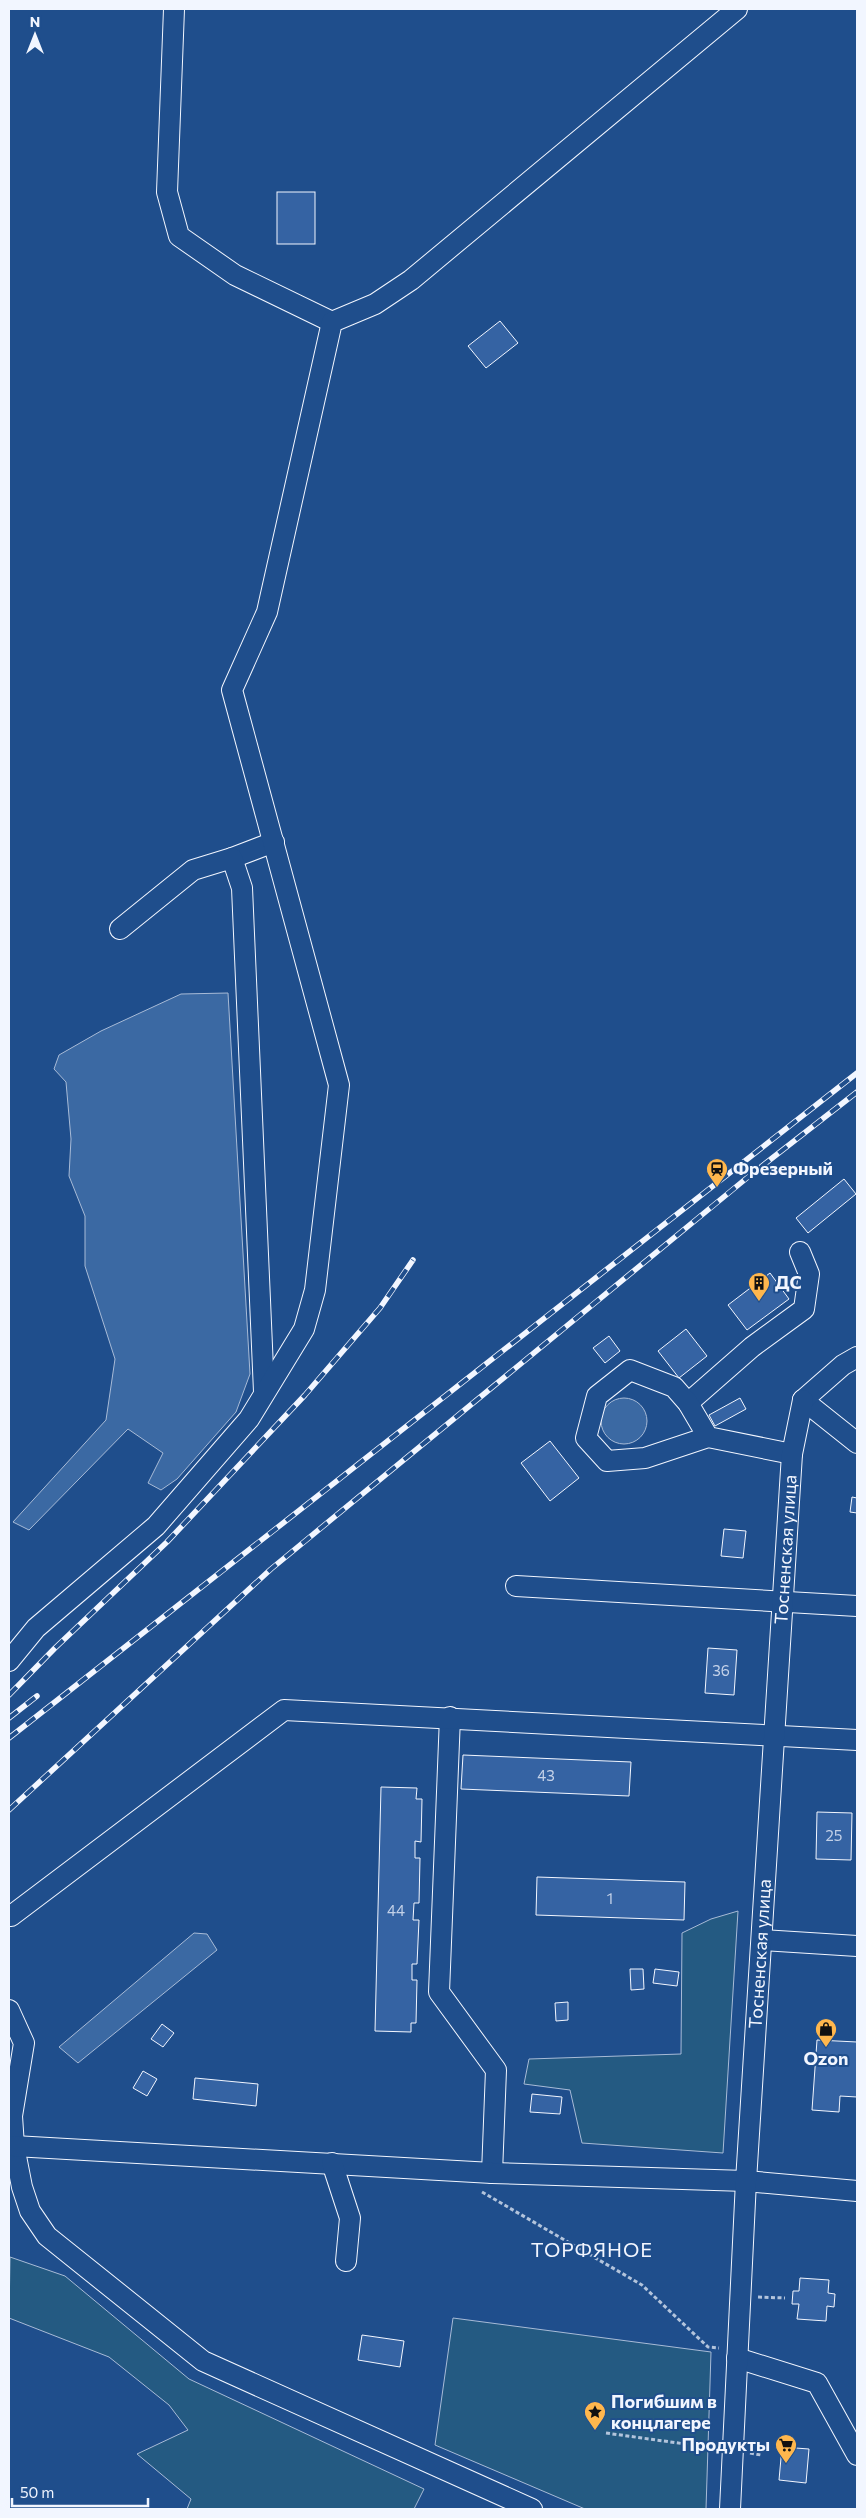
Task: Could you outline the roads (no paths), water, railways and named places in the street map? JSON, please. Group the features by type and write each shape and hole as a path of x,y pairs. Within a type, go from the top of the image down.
{"street":[{"path":"174,9 167,192 179,236 235,275 332,322 375,304 411,280 737,9"},
{"path":"9,1661 36,1628 156,1526 249,1419 304,1329 316,1290 339,1085 232,690 267,612 332,322"},
{"path":"120,929 193,870 274,842"},
{"path":"232,858 242,888 264,1392"},
{"path":"688,1403 752,1347 804,1309 808,1274 800,1252"},
{"path":"857,1357 843,1365 804,1400 857,1443"},
{"path":"708,1437 688,1403 674,1386 630,1370 597,1396 586,1438 607,1461 645,1458 708,1437 792,1454"},
{"name":"Тосненская улица","path":"730,2509 729,2353 746,2180 792,1454 804,1400"},
{"path":"516,1586 857,1606"},
{"path":"11,1916 284,1710 450,1717 857,1740"},
{"path":"450,1717 438,1992 496,2070 492,2173"},
{"path":"762,1940 857,1946"},
{"path":"9,2010 24,2043 12,2116 14,2146 22,2188 30,2211 47,2236 203,2361 532,2509"},
{"path":"14,2146 492,2173 746,2180 857,2191"},
{"path":"332,2163 350,2218 346,2261"},
{"path":"729,2353 817,2383 857,2455"}],"railway":[{"path":"9,1738 857,1073"},
{"path":"9,1810 271,1569 748,1177 857,1092"},
{"path":"9,1695 55,1648 167,1542 305,1395 380,1308 413,1260"},
{"path":"9,1718 37,1696"}],"place":[{"name":"Фрезерный","path":"717,1188"},
{"name":"ДС","path":"759,1302"},
{"name":"Ozon","path":"826,2048"},
{"name":"Погибшим в концлагере","path":"595,2431"},
{"name":"Продукты","path":"786,2464"}],"district":[{"name":"ТОРФЯНОЕ","path":"592,2250"}]}
